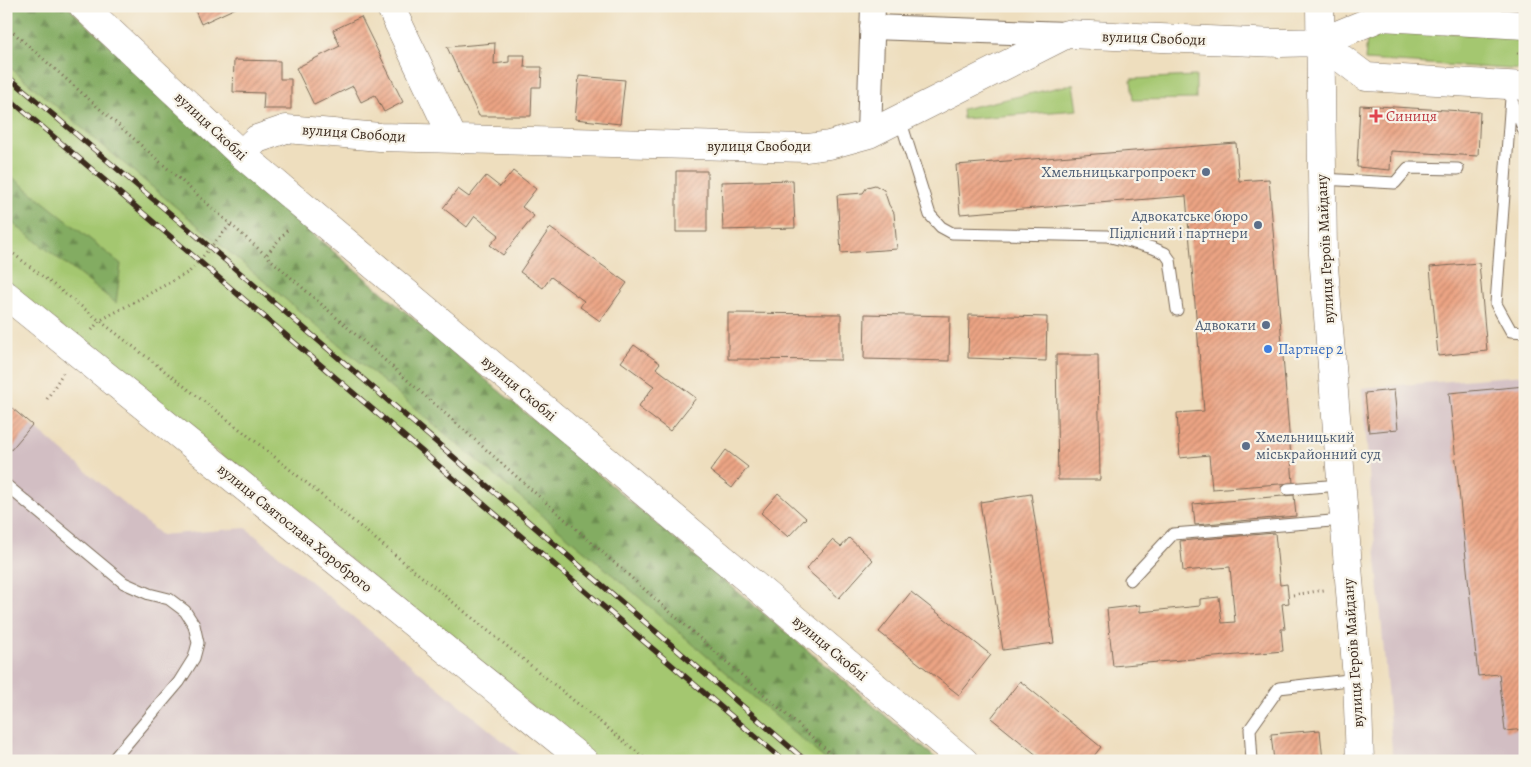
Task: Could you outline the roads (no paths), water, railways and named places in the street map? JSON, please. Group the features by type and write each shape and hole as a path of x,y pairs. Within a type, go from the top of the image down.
{"street":[{"name":"вулиця Скоблі","path":"83,6 241,154 964,761"},
{"path":"390,6 453,138"},
{"name":"вулиця Героїв Майдану","path":"1320,6 1323,254 1356,679 1360,761"},
{"path":"869,134 872,17 1067,34"},
{"name":"вулиця Свободи","path":"241,154 257,139 286,129 380,137 785,149 829,145 869,134 1067,34 1280,43 1320,42 1381,17 1525,25"},
{"path":"1320,42 1366,77 1514,90"},
{"name":"вулиця Святослава Хороброго","path":"6,295 584,761"}],"lane":[{"path":"1514,90 1525,133"},
{"path":"1514,90 1496,304 1511,331 1525,332"},
{"path":"900,119 930,215 942,227 952,233 1108,236 1153,248 1165,253 1170,260 1177,310"},
{"path":"1322,179 1395,182 1408,168 1458,169"},
{"path":"6,485 124,582 149,594 170,599 185,612 194,625 198,643 194,658 179,682 112,761"},
{"path":"1288,490 1341,485"},
{"path":"1130,580 1173,534 1344,520"},
{"path":"1252,761 1250,729 1279,688 1356,679"}],"railway":[{"path":"6,75 211,248 806,761"},
{"path":"6,96 784,761"}],"place":[{"name":"Синиця","path":"1376,116"},
{"name":"Хмельницькагропроект","path":"1206,172"},
{"name":"Адвокатське бюро Підлісний і партнери","path":"1258,225"},
{"name":"Адвокати","path":"1266,325"},
{"name":"Партнер 2","path":"1268,349"},
{"name":"Хмельницький міськрайонний суд","path":"1246,446"}]}
